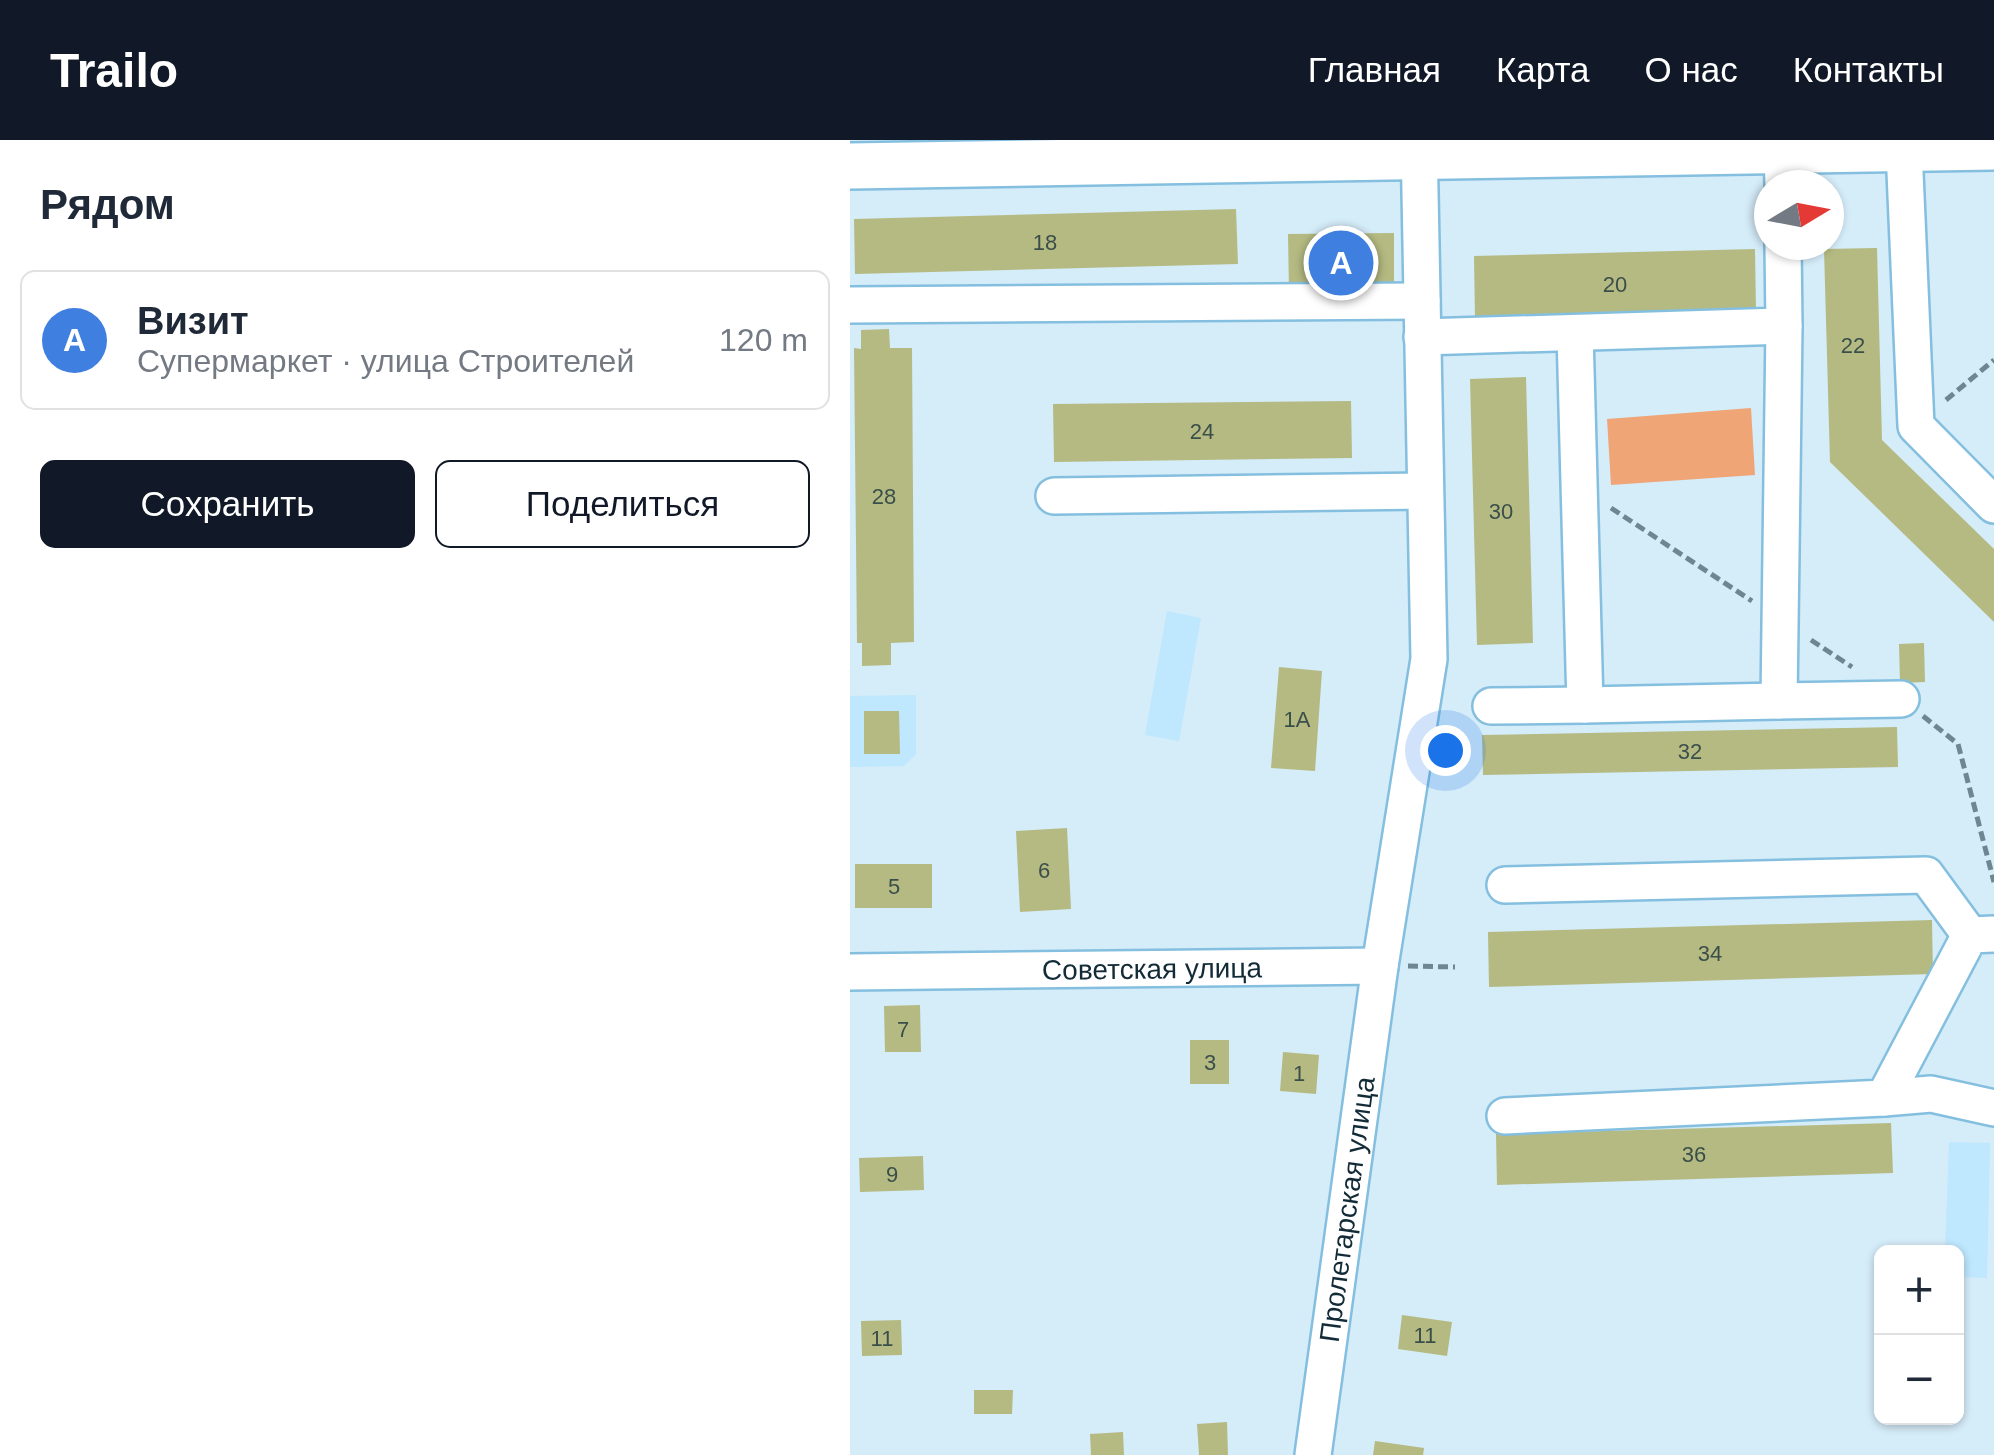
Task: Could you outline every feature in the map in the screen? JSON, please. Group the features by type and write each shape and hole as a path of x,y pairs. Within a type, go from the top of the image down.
{"main road":[{"path":"850,166 1549,147 1782,168 1916,146 1994,147"}],"street":[{"path":"1916,146 1916,426 1994,505"},
{"name":"Пролетарская улица","path":"1313,1455 1380,966 1429,659 1419,148"},
{"path":"1779,702 1783,260"},
{"path":"850,306 1422,301"},
{"path":"1422,337 1784,326"},
{"path":"1575,332 1585,705"},
{"path":"1054,496 1425,491"},
{"path":"1490,706 1901,700"},
{"path":"1504,885 1926,875 1982,934 1884,1098"},
{"name":"Советская улица","path":"850,972 1380,966"},
{"path":"1505,1116 1931,1094 1994,1108"}],"path":[{"path":"1916,426 1994,360"},
{"path":"1579,487 1856,669"},
{"path":"1901,700 1958,744 1994,882"},
{"path":"1380,966 1455,966"}],"shaded area":[{"path":"1751,408 1755,475 1611,485 1607,419"},
{"path":"1167,611 1201,618 1179,741 1145,735"},
{"path":"916,695 916,754 904,766 850,767 850,696"},
{"path":"1949,1142 1990,1143 1987,1278 1964,1277 1964,1245 1945,1245"}],"building":[{"path":"1236,209 1238,264 855,274 854,219"},
{"path":"1394,233 1394,291 1289,293 1288,234"},
{"path":"1877,248 1882,440 1994,549 1994,622 1830,462 1824,260 1844,260 1844,249"},
{"path":"1754,249 1756,312 1475,319 1474,256"},
{"path":"889,329 890,348 912,348 914,642 891,643 891,665 862,666 862,643 857,643 854,348 861,349 861,330"},
{"path":"1526,377 1533,643 1477,645 1470,379"},
{"path":"1351,401 1352,458 1054,462 1053,404"},
{"path":"1924,643 1925,682 1900,683 1899,644"},
{"path":"1279,667 1322,671 1315,771 1271,768"},
{"path":"864,711 899,711 900,754 864,754"},
{"path":"1897,727 1898,767 1483,775 1482,735"},
{"path":"1067,828 1071,909 1020,912 1016,831"},
{"path":"855,864 932,864 932,908 855,908"},
{"path":"1932,920 1933,974 1489,987 1488,932"},
{"path":"920,1005 921,1052 885,1052 884,1006"},
{"path":"1190,1040 1229,1040 1229,1084 1190,1084"},
{"path":"1283,1052 1319,1055 1316,1094 1280,1091"},
{"path":"1891,1123 1893,1173 1497,1185 1496,1134"},
{"path":"923,1156 924,1190 860,1192 859,1158"},
{"path":"1402,1315 1452,1322 1447,1356 1398,1349"},
{"path":"901,1320 902,1355 862,1356 861,1321"},
{"path":"974,1390 1013,1390 1012,1414 974,1414"},
{"path":"1227,1422 1228,1455 1199,1455 1197,1424"},
{"path":"1123,1432 1124,1455 1091,1455 1090,1434"},
{"path":"1375,1441 1424,1448 1423,1455 1373,1455"}],"place":[{"name":"Визит","path":"1341,263"}]}
